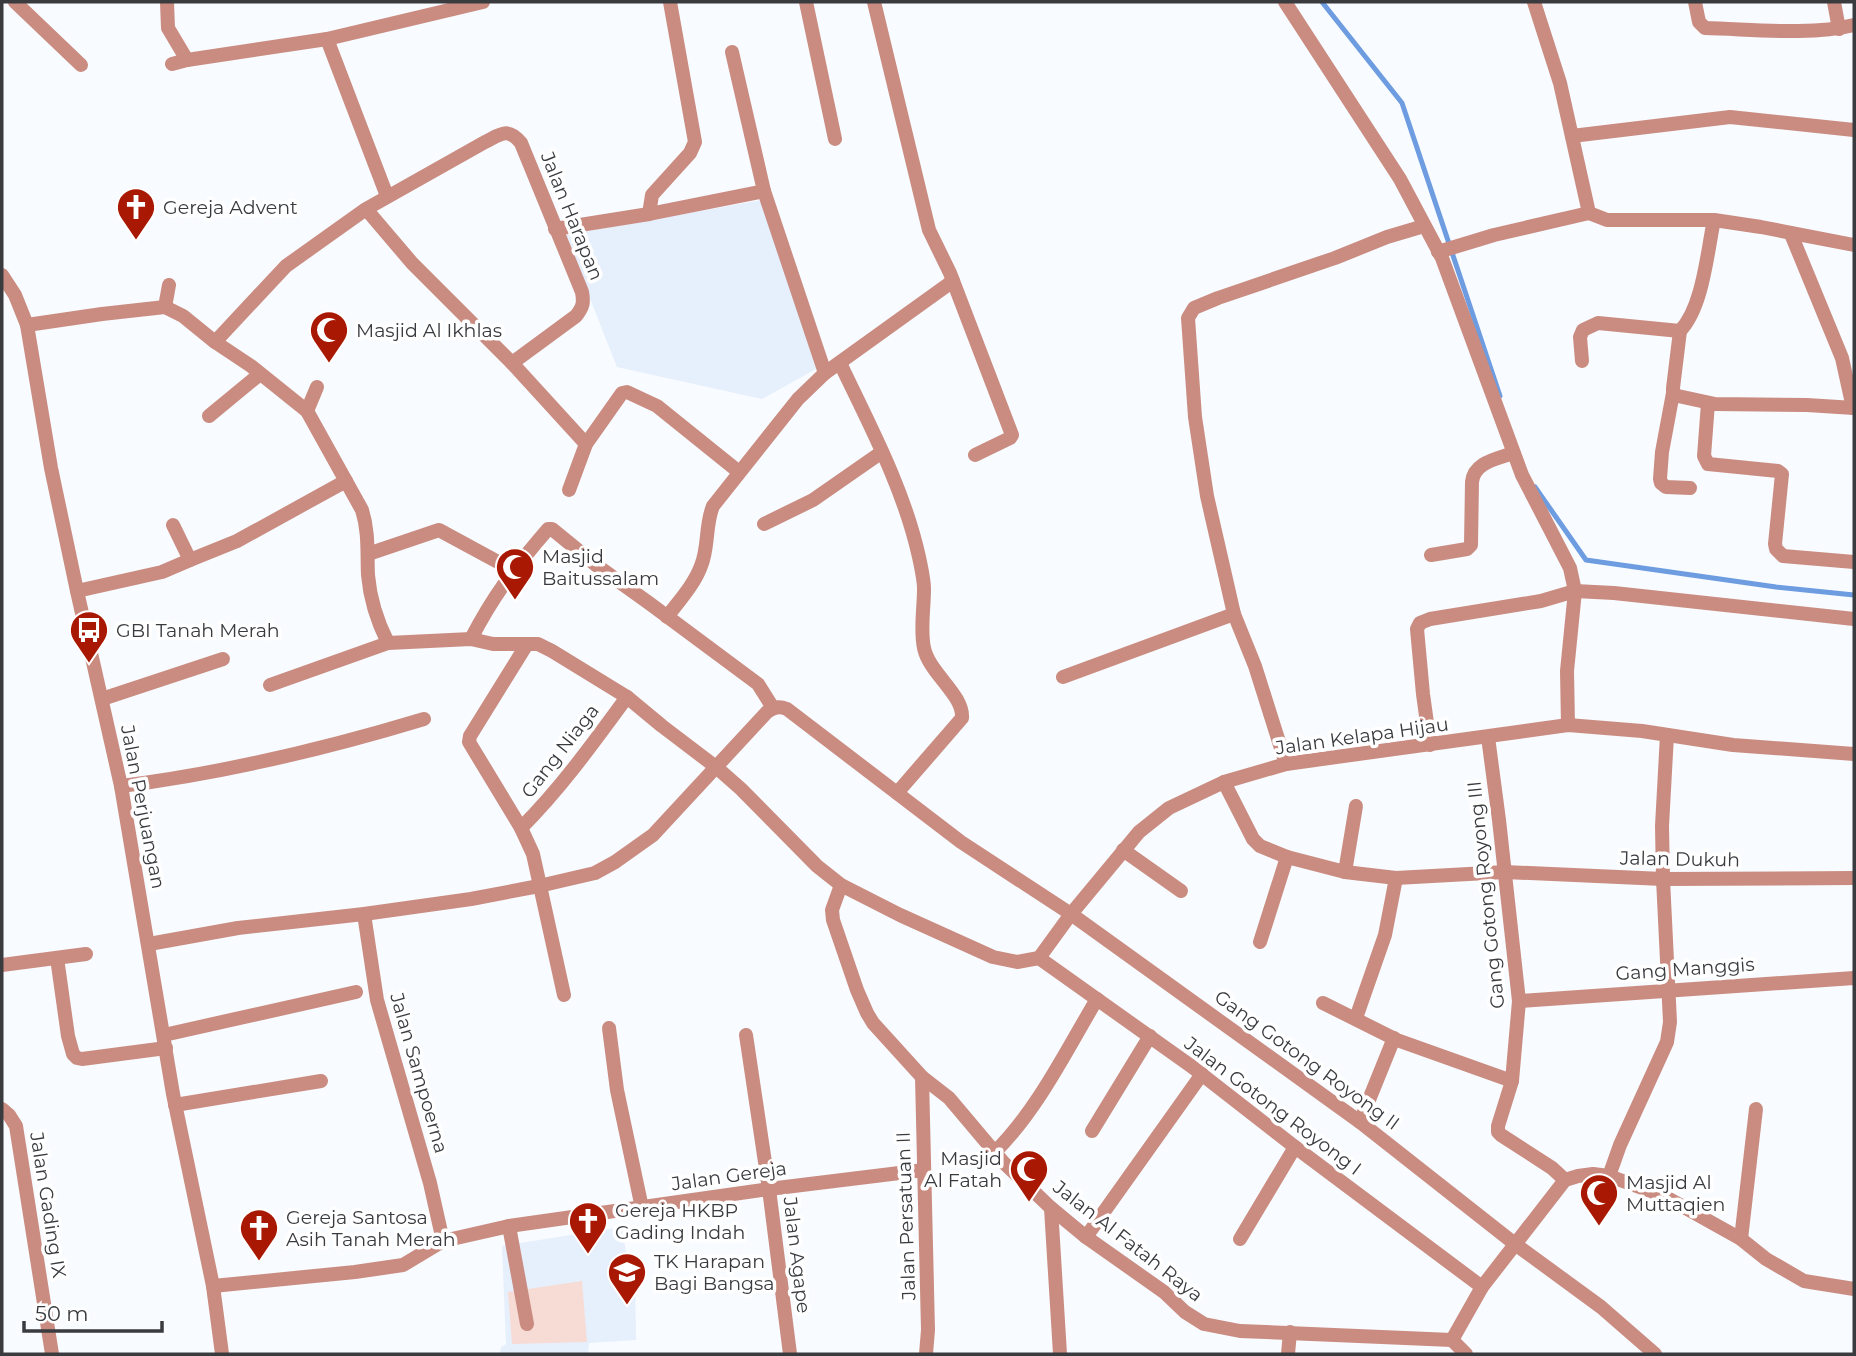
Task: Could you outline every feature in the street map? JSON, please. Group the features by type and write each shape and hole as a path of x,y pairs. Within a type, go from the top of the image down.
{"street":[{"path":"167,2 168,28 187,60"},
{"path":"172,64 327,39 483,2"},
{"path":"649,214 652,195 690,153 695,142 670,2"},
{"path":"806,2 835,139"},
{"path":"874,2 929,230 953,281 1012,435 975,455"},
{"path":"1285,2 1400,179 1424,226 1442,250 1513,453 1570,568 1575,591 1567,671 1568,725"},
{"path":"1534,2 1560,83 1590,213"},
{"path":"1695,2 1699,22 1705,28 1818,31 1854,25"},
{"path":"1834,2 1839,29"},
{"path":"9,4 81,65"},
{"path":"327,39 387,196"},
{"path":"732,52 764,191 825,373"},
{"path":"1572,136 1730,117 1854,130"},
{"name":"Jalan Harapan","path":"215,342 286,266 387,196 500,134 509,132 522,143 584,300 583,307 576,316 512,363"},
{"path":"555,229 764,191"},
{"path":"366,209 412,263 512,363 586,444"},
{"path":"1442,250 1590,213 1606,220 1714,220 1854,245"},
{"path":"1690,488 1666,487 1661,483 1662,452 1673,393 1679,331 1687,323 1698,299 1714,220"},
{"path":"1286,764 1255,666 1234,614 1207,496 1195,417 1188,324 1190,313 1194,308 1251,285 1424,226"},
{"path":"1673,393 1708,403 1854,408 1842,358 1791,234"},
{"name":"Jalan Perjuangan","path":"2,275 15,295 27,325 51,468 121,786 175,1105 213,1286 222,1354"},
{"path":"667,617 695,580 702,565 708,518 713,506 797,399 825,373 953,281"},
{"path":"165,307 169,285"},
{"path":"27,325 165,307 183,316 307,411 357,499 366,523 368,575 372,597 377,621 388,643"},
{"path":"1582,361 1580,337 1583,330 1598,323 1679,331"},
{"path":"840,363 903,501 919,556 924,587 922,633 928,662 957,700 962,711 962,718 897,793"},
{"path":"209,416 260,374"},
{"path":"307,411 317,387"},
{"path":"569,490 586,444 622,393 626,392 657,406 739,472"},
{"path":"1708,403 1704,456 1708,464 1778,471 1782,474 1775,544 1779,553 1783,556 1854,562"},
{"path":"764,524 813,500 882,452"},
{"path":"1431,555 1467,549 1471,545 1473,473 1484,463 1513,453"},
{"path":"77,591 162,572 237,541 346,481"},
{"path":"173,525 190,560"},
{"path":"149,944 238,928 471,899 595,873 653,835 773,708 758,684 596,565 552,529 548,529 513,570 487,608 471,639"},
{"path":"368,554 439,530 513,570"},
{"path":"1430,745 1418,626 1430,619 1541,601 1575,591 1854,619"},
{"path":"1063,677 1234,614"},
{"path":"270,685 388,643 471,639 493,644 538,645 627,697 716,767 841,886 993,957 1017,962 1039,958"},
{"path":"527,644 470,736 471,747 521,828 533,854 564,995"},
{"path":"102,699 223,659"},
{"name":"Gang Niaga","path":"521,828 573,768 627,697"},
{"name":"Gang Gotong Royong II","path":"773,708 781,706 787,709 961,842 1072,914 1360,1122 1515,1244 1601,1307 1655,1354"},
{"path":"121,786 176,779 301,753 424,719"},
{"name":"Jalan Kelapa Hijau","path":"1039,958 1123,850 1139,832 1169,808 1224,782 1286,764 1568,725 1642,731 1732,745 1854,754"},
{"path":"1609,1175 1667,1041 1670,1023 1662,826 1667,735"},
{"name":"Gang Gotong Royong III","path":"1488,737 1519,1001 1512,1081 1498,1132 1552,1168 1565,1180"},
{"name":"Jalan Dukuh","path":"1224,782 1253,839 1260,846 1287,857 1345,872 1396,877 1505,872 1663,879 1854,878"},
{"path":"1345,872 1356,806"},
{"path":"1123,850 1181,891"},
{"path":"1260,942 1287,857"},
{"path":"1356,1018 1385,935 1396,877"},
{"name":"Jalan Al Fatah Raya","path":"841,886 832,910 833,920 857,990 873,1023 922,1077 949,1098 995,1152 1051,1208 1086,1237 1164,1292 1185,1312 1204,1324 1240,1331 1452,1339"},
{"name":"Jalan Sampoerna","path":"364,914 377,1000 430,1183 443,1241"},
{"path":"2,965 86,954"},
{"path":"57,958 68,1036 73,1054 82,1059 165,1042 356,992"},
{"name":"Jalan Gotong Royong I","path":"1039,958 1202,1074 1482,1287"},
{"name":"Gang Manggis","path":"1519,1001 1854,978"},
{"path":"995,1152 1015,1132 1038,1099 1097,999"},
{"path":"1323,1003 1394,1038 1512,1081"},
{"path":"609,1028 617,1090 642,1208"},
{"name":"Jalan Agape","path":"746,1035 790,1354"},
{"path":"1093,1131 1150,1037"},
{"path":"1360,1122 1394,1038"},
{"path":"1086,1237 1202,1074"},
{"name":"Jalan Persatuan II","path":"922,1077 928,1330 926,1354"},
{"path":"175,1105 321,1081"},
{"name":"Jalan Gading IX","path":"2,1109 16,1126 52,1354"},
{"path":"1741,1239 1756,1109"},
{"path":"1240,1239 1295,1147"},
{"name":"Jalan Gereja","path":"213,1286 403,1265 443,1241 509,1226 923,1170"},
{"path":"1466,1354 1452,1339 1482,1287 1565,1180 1578,1176 1609,1175 1664,1196 1741,1239 1766,1259 1804,1280 1854,1289"},
{"path":"1051,1208 1060,1354"},
{"path":"509,1226 527,1324"},
{"path":"1288,1354 1290,1332"}],"shaded area":[{"path":"762,200 816,369 762,399 617,367 565,235"},
{"path":"622,1227 629,1271 635,1273 636,1340 589,1343 588,1354 500,1354 501,1347 506,1344 502,1246"},
{"path":"582,1281 587,1342 512,1344 508,1292"}],"waterway":[{"path":"1322,2 1402,103 1500,396"},
{"path":"1535,487 1586,560 1776,587 1854,595"}],"place":[{"name":"Gereja Advent","path":"136,241"},
{"name":"Masjid Al Ikhlas","path":"329,364"},
{"name":"Masjid Baitussalam","path":"515,601"},
{"name":"GBI Tanah Merah","path":"89,664"},
{"name":"Masjid Al Fatah","path":"1029,1203"},
{"name":"Masjid Al Muttaqien","path":"1599,1227"},
{"name":"Gereja HKBP Gading Indah","path":"588,1255"},
{"name":"Gereja Santosa Asih Tanah Merah","path":"259,1262"},
{"name":"TK Harapan Bagi Bangsa","path":"627,1306"}]}
